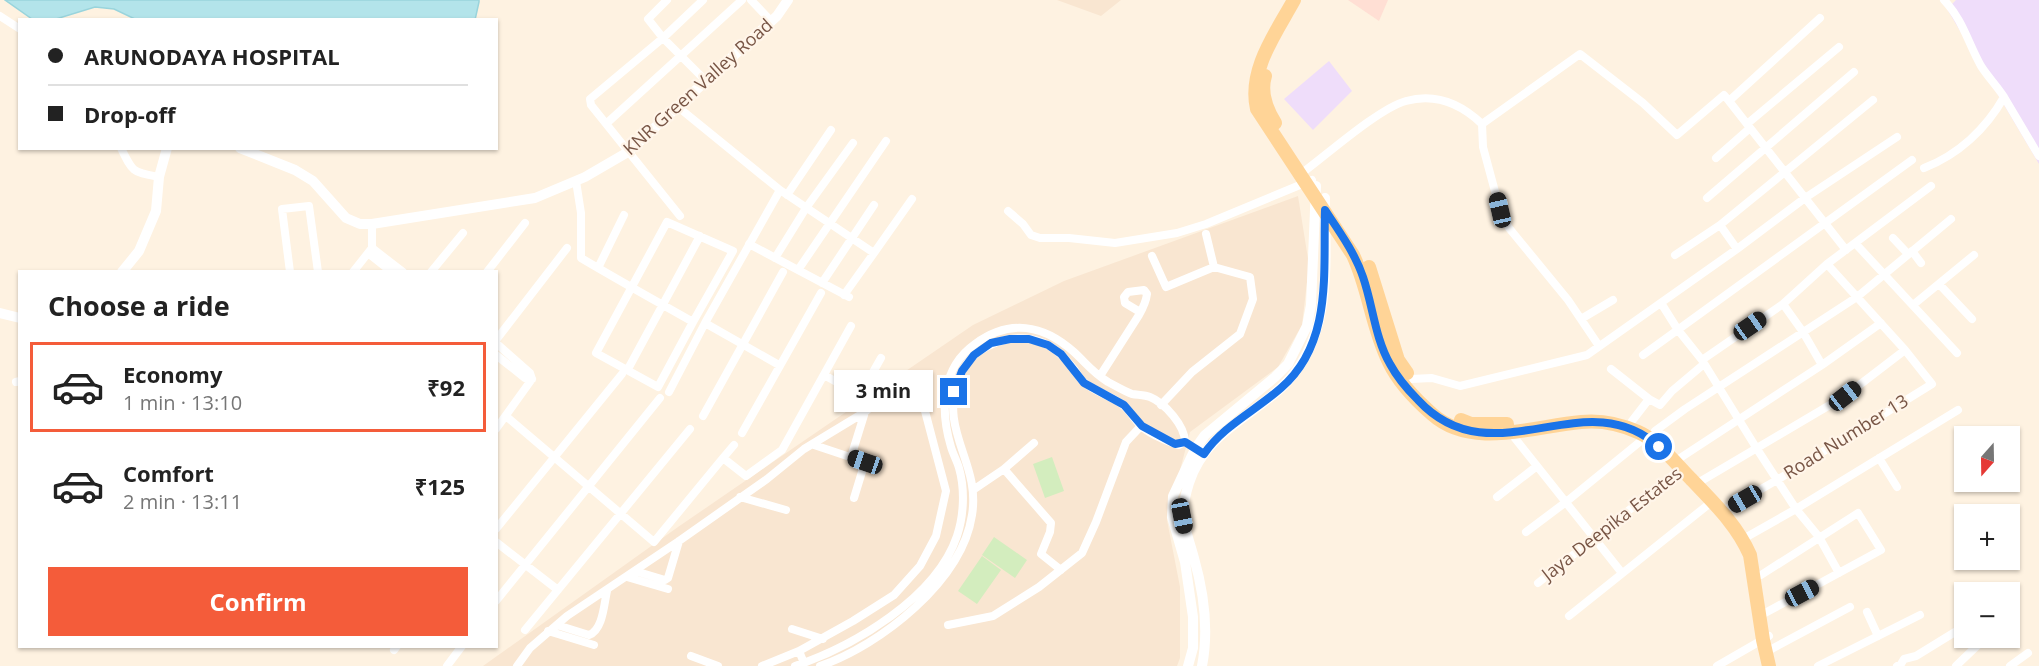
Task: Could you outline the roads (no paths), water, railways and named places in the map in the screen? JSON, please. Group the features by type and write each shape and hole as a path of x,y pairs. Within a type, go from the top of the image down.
{"main road":[{"path":"1294,0 1258,70 1255,98 1257,109 1360,250 1369,267 1398,360 1411,379 1434,405 1471,424 1506,424 1584,415 1606,416 1632,421 1651,433 1720,505 1740,522 1750,555 1767,645 1776,666"},
{"path":"1302,0 1270,63 1263,82 1266,103 1272,119 1353,255 1363,276 1379,337 1390,365 1417,400 1432,415 1448,425 1478,434 1582,422 1619,425 1651,433"},
{"path":"1745,538 1761,575 1769,666"}],"street":[{"path":"667,0 648,19 663,39 705,80"},
{"path":"680,216 591,105 590,99 663,39 703,0"},
{"path":"607,123 742,0"},
{"path":"751,0 771,21"},
{"name":"KNR Green Valley Road","path":"245,150 295,170 313,181 346,218 360,224 535,198 576,181 628,152 771,21 788,0"},
{"path":"1944,0 1968,35 1982,67 2004,97 2039,156"},
{"path":"0,16 18,28"},
{"path":"1729,101 1820,18"},
{"path":"1716,158 1839,47"},
{"path":"1482,124 1580,54 1643,103 1677,135 1724,95 1846,250"},
{"path":"1707,198 1854,72"},
{"path":"1924,168 1939,162 1963,145 1986,124 2004,97"},
{"path":"1008,211 1023,224 1031,235 1040,238 1069,238 1115,243 1177,233 1315,189 1374,118 1404,101 1430,98 1459,105 1482,124 1484,147 1504,219 1568,300 1599,346"},
{"path":"1675,255 1720,225 1873,100"},
{"path":"678,107 784,193 874,254"},
{"path":"669,392 749,244 831,130"},
{"path":"1411,379 1432,378 1460,386 1587,355 1805,198 1897,137"},
{"path":"798,270 886,141"},
{"path":"776,258 806,208 853,143"},
{"path":"122,150 129,166 135,172 159,177"},
{"path":"124,270 139,250 156,211 159,177 166,150"},
{"path":"1643,356 1912,160"},
{"path":"576,181 581,213 581,258 693,322"},
{"path":"1611,369 1660,405 1671,391 1703,362 1783,304 1827,264 1931,186"},
{"path":"1202,666 1206,642 1204,609 1182,516 1182,506 1205,435 1288,364 1307,326 1311,305 1315,189"},
{"path":"1188,666 1193,648 1192,617 1185,562 1172,518 1172,505 1178,484 1200,452 1221,433 1282,387 1301,365 1317,331 1325,291 1325,234 1315,189"},
{"path":"749,244 846,296 912,199"},
{"path":"822,283 874,205"},
{"path":"290,270 282,209 309,206 318,270"},
{"path":"598,268 624,216"},
{"path":"1526,532 1651,433 1857,297 1951,219"},
{"path":"667,222 700,236 733,251 658,387 625,372 596,352 667,222"},
{"path":"490,270 525,223"},
{"path":"355,270 370,250 372,224"},
{"path":"1720,225 1737,249"},
{"path":"1313,228 1325,234"},
{"path":"433,270 464,232"},
{"path":"1206,234 1214,267"},
{"path":"498,526 625,372 700,236"},
{"path":"1893,237 1921,263"},
{"path":"1855,243 1957,352"},
{"path":"498,338 567,248"},
{"path":"370,250 390,270"},
{"path":"370,250 400,270"},
{"path":"1913,305 1974,255"},
{"path":"1152,256 1166,287 1214,267 1250,276 1253,299 1240,334 1192,372 1161,405"},
{"path":"1699,483 1845,396 1905,350 1827,264"},
{"path":"703,416 783,272"},
{"path":"1939,284 1972,319"},
{"path":"742,433 821,293"},
{"path":"1581,319 1614,300"},
{"path":"1661,303 1678,330 1703,362 1796,509 1819,537 1839,573"},
{"path":"1783,304 1822,365"},
{"path":"1100,376 1140,312"},
{"path":"0,313 18,318"},
{"path":"705,323 779,365"},
{"name":"Jaya Deepika Estates","path":"1538,583 1681,463 1738,420 1881,323"},
{"path":"723,458 746,476 782,450 851,326"},
{"path":"814,663 874,628 902,608 940,568 957,537 962,512 962,488 951,446 944,404 946,384 954,365 968,349 989,334 1005,328 1024,327 1054,338 1073,352 1090,370 1130,393 1151,398 1161,405 1182,429 1185,442 1200,452"},
{"path":"795,666 855,652 933,590 951,568 966,541 973,513 973,490 969,468 955,430 952,412 954,392 962,371 974,355 991,343 1010,339 1029,339 1048,345 1061,354 1084,383 1124,405 1142,426 1175,444 1185,442"},
{"path":"498,343 530,373 532,379"},
{"name":"Road Number 13","path":"1569,616 1622,573 1720,505 1777,480 1932,384 1905,350"},
{"path":"498,357 525,378 532,379"},
{"path":"824,375 860,395 881,358"},
{"path":"498,427 532,379"},
{"path":"1124,405 1130,393"},
{"path":"517,666 530,648 567,616 679,542 804,449 865,412 885,396 922,406 946,491 936,536 920,566 894,595 823,639 762,666"},
{"path":"498,598 660,398"},
{"path":"1632,421 1649,399"},
{"path":"1745,538 1958,410"},
{"path":"851,457 865,412"},
{"path":"507,417 654,542 734,446"},
{"path":"948,625 993,616 1039,587 1082,553 1096,522 1125,442 1142,426"},
{"path":"525,630 690,429"},
{"path":"1510,432 1622,573"},
{"path":"973,490 1004,469 1034,442"},
{"path":"814,445 865,462 854,498"},
{"path":"935,451 951,446"},
{"path":"1879,458 1898,487"},
{"path":"939,466 956,461"},
{"path":"1497,497 1537,466"},
{"path":"1004,469 1051,523 1050,532 1041,554 1061,570"},
{"path":"741,497 786,510"},
{"path":"962,501 973,501"},
{"path":"1761,575 1858,513 1881,550 1766,614"},
{"path":"634,571 665,580 668,578 679,542"},
{"path":"498,544 558,590"},
{"path":"627,577 668,589"},
{"path":"557,625 592,634 598,627 607,591"},
{"path":"1717,666 1850,607"},
{"path":"1867,612 1878,636"},
{"path":"1818,666 1920,615"},
{"path":"792,629 823,639"},
{"path":"548,631 594,645"},
{"path":"1897,666 1904,659 1916,656 1954,634"},
{"path":"812,644 814,663"},
{"path":"447,666 460,648"},
{"path":"1956,666 1975,648"},
{"path":"798,651 814,663"},
{"path":"2010,666 2028,653"},
{"path":"691,656 718,666"}],"water":[{"path":"5,0 479,0 475,18 133,18 114,9 95,7 59,18 31,18"}]}
